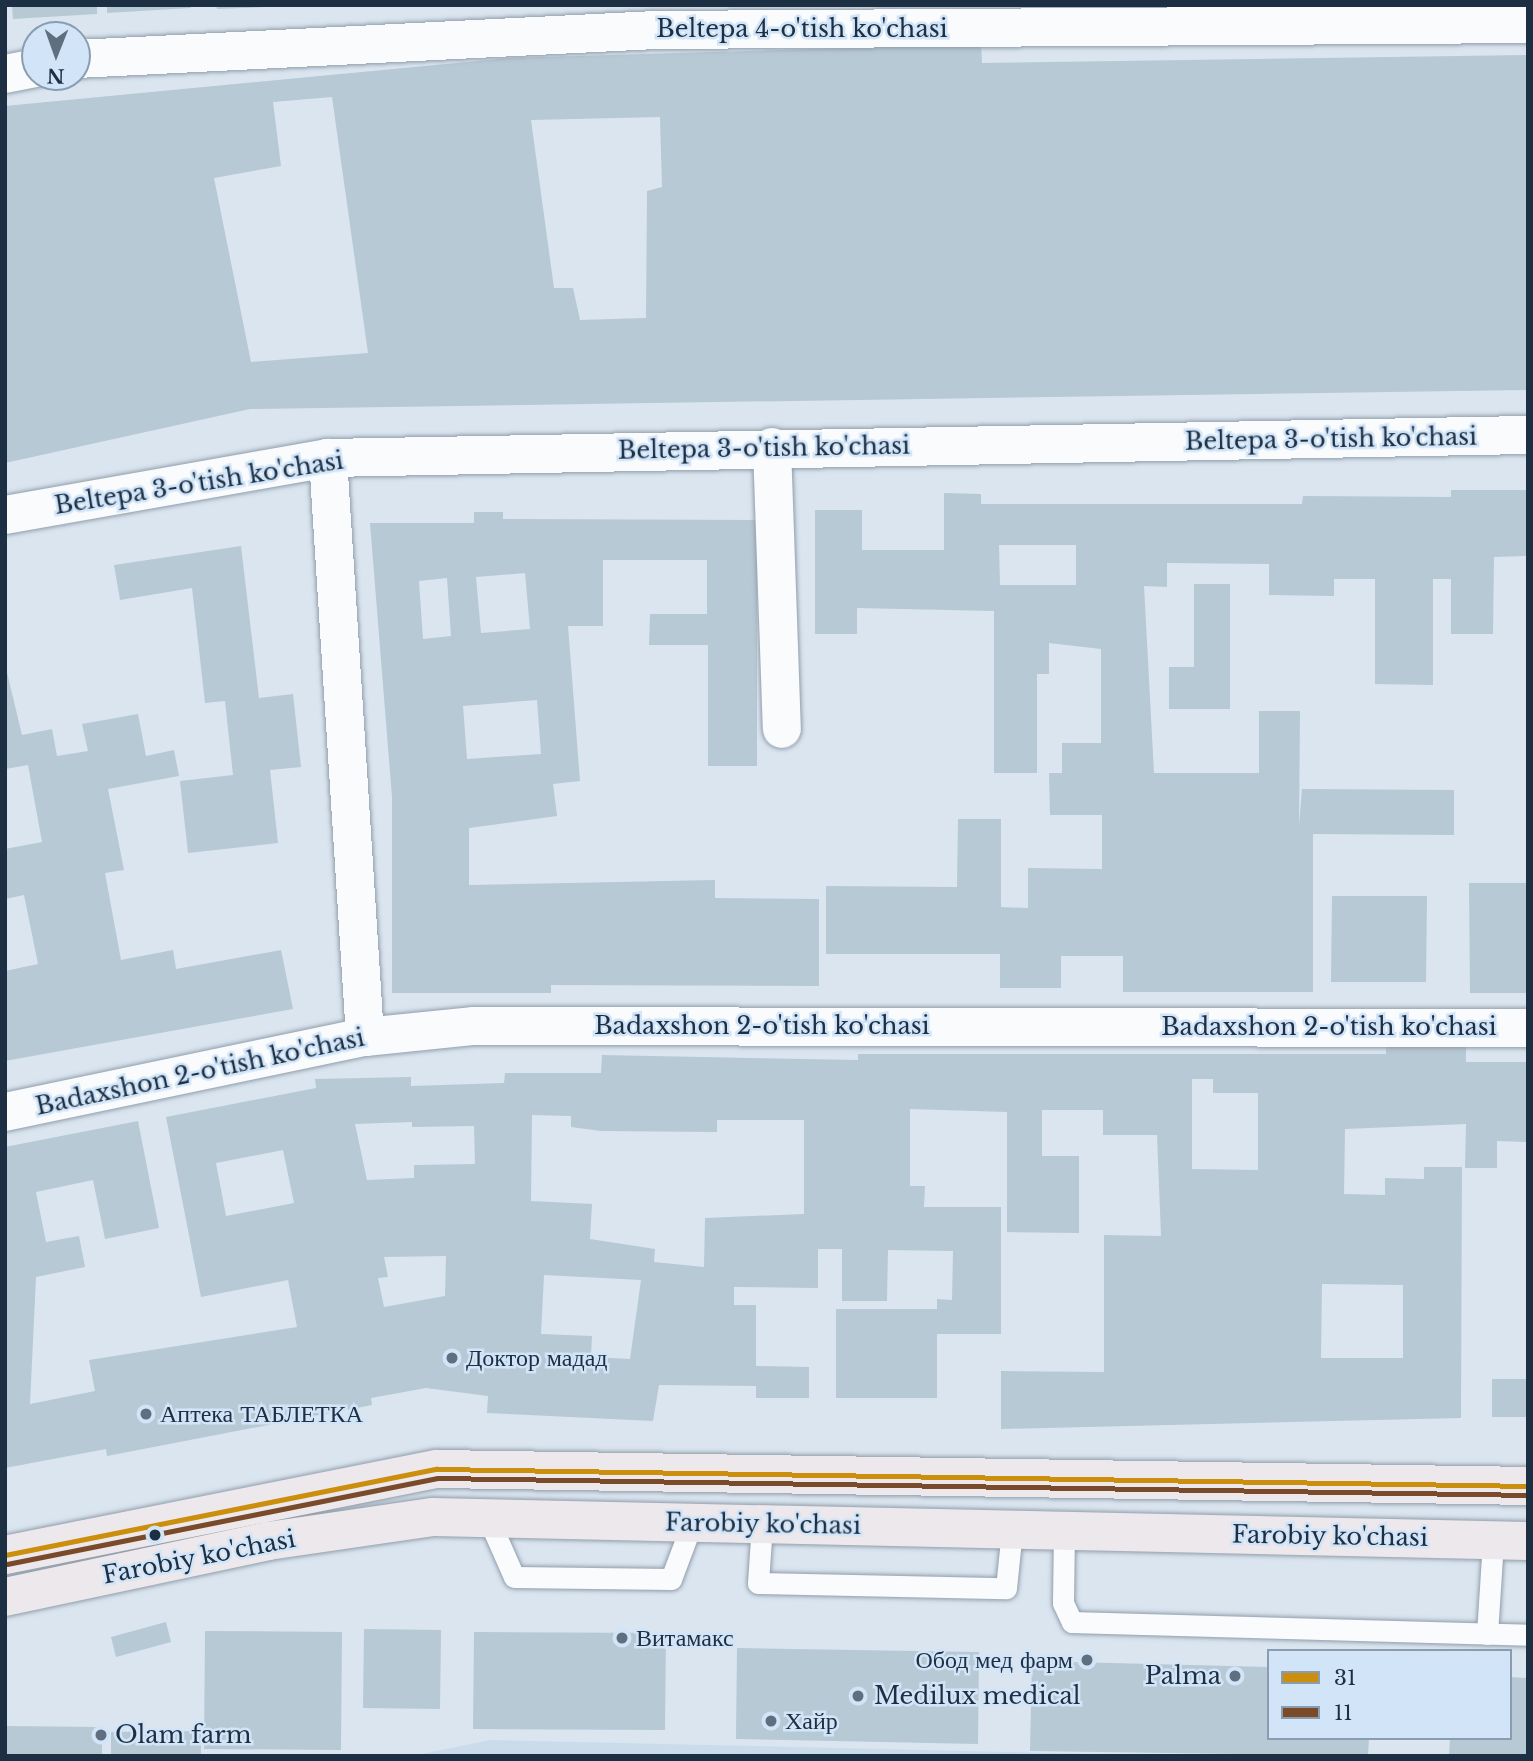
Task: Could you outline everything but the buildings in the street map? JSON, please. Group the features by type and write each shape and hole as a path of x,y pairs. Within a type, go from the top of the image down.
{"main road":[{"name":"Farobiy ko'chasi","path":"5,1555 437,1469 1528,1486"},
{"name":"Farobiy ko'chasi","path":"5,1597 268,1541 433,1517 1510,1540"}],"street":[{"name":"Beltepa 4-o'tish ko'chasi","path":"91,58 654,17 1528,24"},
{"name":"Beltepa 3-o'tish ko'chasi","path":"5,515 328,458 772,447 1528,435"},
{"path":"772,447 782,729"},
{"path":"328,458 365,1037"},
{"name":"Badaxshon 2-o'tish ko'chasi","path":"5,1112 365,1037 474,1026 1528,1028"}],"lane":[{"path":"488,1518 514,1577 671,1580 692,1523"},
{"path":"762,1524 758,1583 1006,1588 1012,1530"},
{"path":"1064,1531 1063,1603 1072,1622 1528,1635"},
{"path":"1487,1634 1510,1540"}],"shaded area":[{"path":"491,1740 1179,1756 412,1756"}],"transit line":[{"name":"31","path":"5,1555 437,1469 1528,1486"},
{"name":"11","path":"7,1564 438,1478 1528,1495"}],"place":[{"name":"Доктор мадад","path":"452,1358"},
{"name":"Аптека ТАБЛЕТКА","path":"146,1414"},
{"name":"Витамакс","path":"622,1638"},
{"name":"Обод мед фарм","path":"1087,1660"},
{"name":"Palma","path":"1235,1676"},
{"name":"Medilux medical","path":"858,1696"},
{"name":"Хайр","path":"771,1721"},
{"name":"Olam farm","path":"101,1735"}]}
